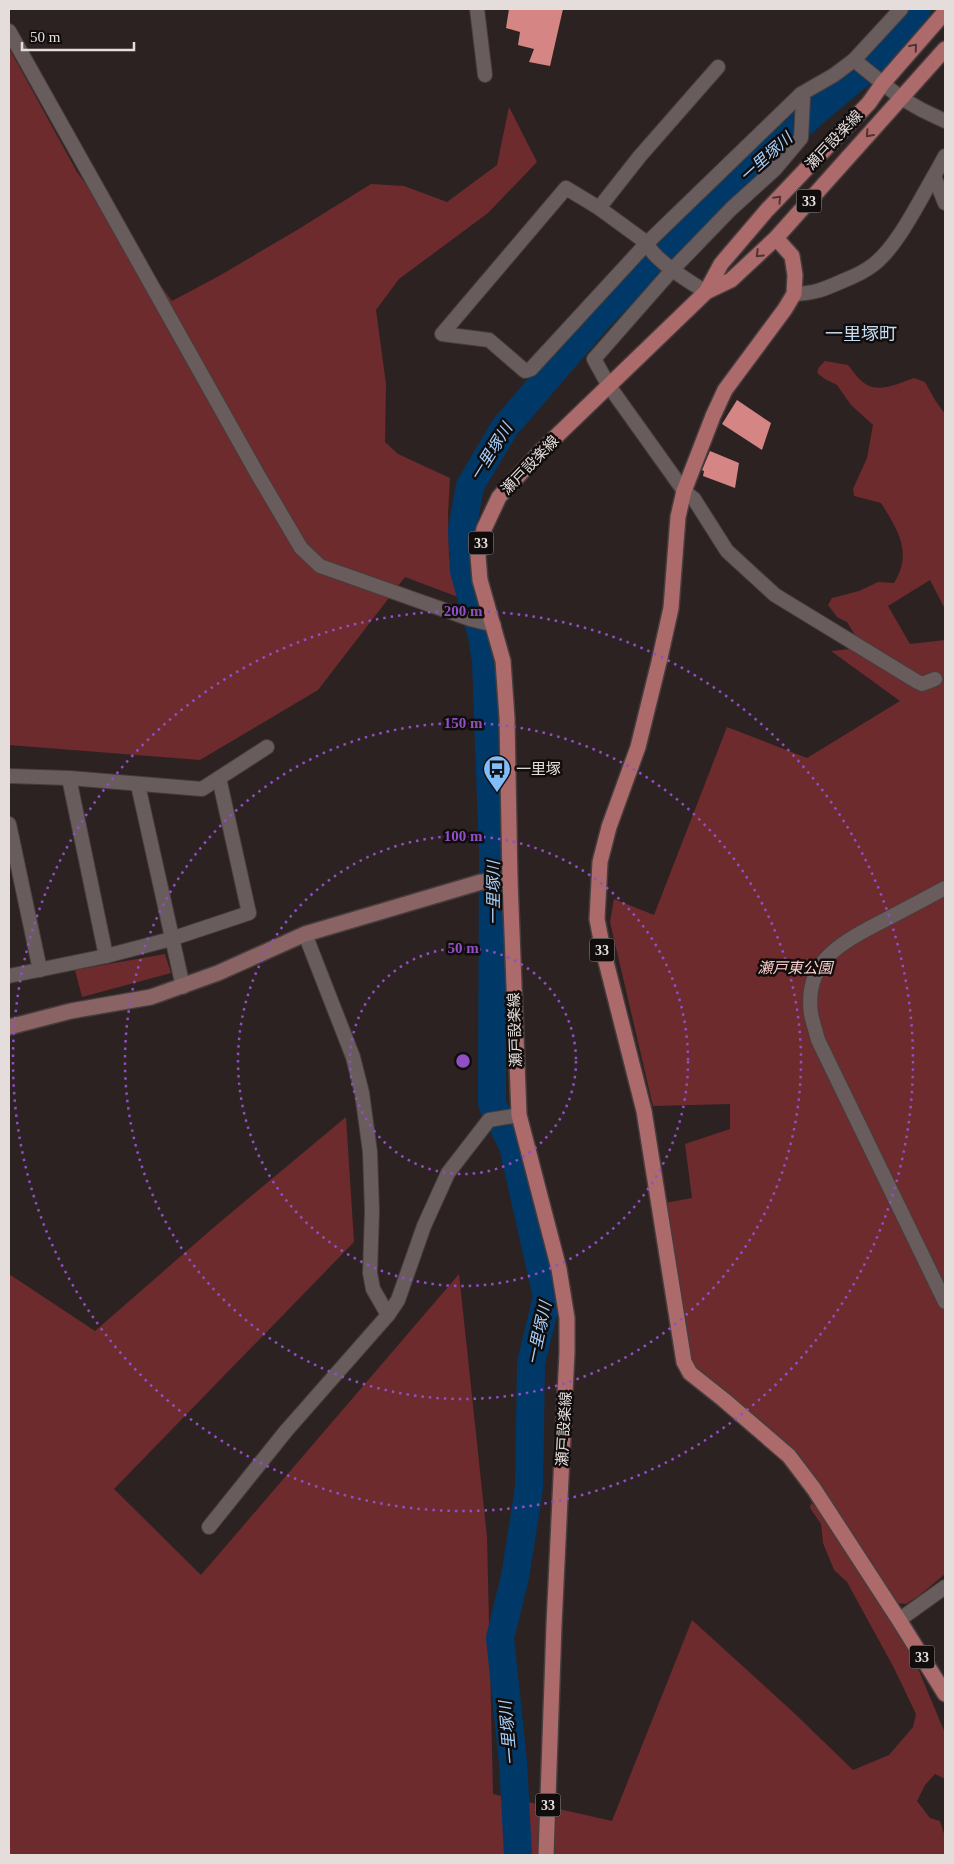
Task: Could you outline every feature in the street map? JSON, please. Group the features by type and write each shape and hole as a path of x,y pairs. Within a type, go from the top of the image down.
{"main road":[{"name":"瀬戸設楽線","path":"546,1855 554,1615 568,1352 567,1318 559,1269 516,1115 504,661 480,580 478,556 484,529 499,497 524,469 706,292 721,264 767,210 869,103 882,83 945,12"},
{"name":"瀬戸設楽線","path":"706,292 731,280 776,238 945,49"},
{"path":"776,238 792,256 796,275 794,294"},
{"name":"33","path":"794,294 726,390 713,416 684,491 678,517 671,608 638,747 609,827 600,862 597,919 602,950 644,1111 684,1362 690,1373 789,1456 814,1489 945,1694"}],"street":[{"path":"477,9 485,75"},
{"path":"706,292 670,267 648,245 599,208 566,188 442,334 489,340 525,371 531,369 648,245 802,97 855,61 901,9"},
{"path":"9,31 301,548 320,566 492,625"},
{"path":"855,61 902,98 945,121"},
{"path":"599,208 640,156 718,67"},
{"path":"802,97 801,138 775,169 670,267 594,359 609,386 684,491 694,499 712,529 734,559 776,596 916,681 922,684 935,679"},
{"path":"794,294 813,294 830,288 860,274 874,264 889,249 945,156"},
{"path":"934,176 945,203"},
{"path":"9,776 69,778 202,789 267,748"},
{"path":"69,778 106,956"},
{"path":"9,976 106,956 171,939 249,913 219,778"},
{"path":"138,784 183,987"},
{"path":"9,824 40,970"},
{"path":"9,1026 71,1011 151,997 183,987 305,934 480,882 510,880"},
{"path":"945,888 849,938 831,952 818,968 812,990 811,1013 818,1040 945,1302"},
{"path":"305,934 353,1057 362,1093 370,1152 372,1211 370,1273 373,1289 388,1315"},
{"path":"209,1527 286,1431 388,1315 398,1300 424,1226 448,1173 489,1120 516,1115"},
{"path":"899,1620 945,1587"}],"green space":[{"path":"9,48 77,172 172,301 219,276 371,184 404,186 447,202 497,165 509,107 537,162 488,213 399,279 376,310 386,384 385,442 398,454 450,478 448,514 449,557 466,600 405,577 318,690 200,760 9,745"},
{"name":"瀬戸東公園","path":"825,361 848,365 862,381 876,388 896,385 914,378 925,382 945,414 945,609 930,580 888,606 910,644 945,640 945,1574 906,1604 897,1603 804,1465 788,1445 702,1374 695,1365 688,1350 665,1203 692,1198 685,1144 730,1129 730,1104 653,1106 610,922 614,899 654,915 727,727 807,758 900,701 831,651 871,647 858,640 847,622 837,617 828,605 832,598 859,591 878,582 894,583 900,572 903,552 898,532 881,503 854,496 853,489 867,458 873,425 851,405 837,385 817,373 819,367"},
{"path":"165,954 171,973 82,997 75,970"},
{"path":"346,1117 354,1242 114,1489 201,1575 459,1274 487,1537 493,1794 612,1821 692,1620 792,1711 853,1770 889,1755 913,1727 916,1714 894,1668 847,1582 834,1570 823,1543 821,1524 810,1508 811,1503 819,1509 895,1625 919,1671 945,1733 945,1779 935,1774 925,1785 917,1801 930,1818 940,1821 945,1837 945,1855 9,1855 9,1274 95,1331 213,1228"}],"building":[{"path":"509,9 563,9 550,66 529,62 534,49 518,45 520,32 506,28"},
{"path":"737,400 771,423 762,450 722,424"},
{"path":"710,451 739,463 735,488 703,476 704,471 702,470"}],"waterway":[{"name":"一里塚川","path":"518,1855 513,1762 500,1638 515,1577 529,1488 531,1363 547,1297 513,1146 492,1104 493,855 486,661 482,636 464,571 462,530 470,486 505,427 597,320 673,242 818,109 882,56 917,9"}],"place":[{"name":"一里塚","path":"497,793"}],"district":[{"name":"一里塚町","path":"861,334"}]}
